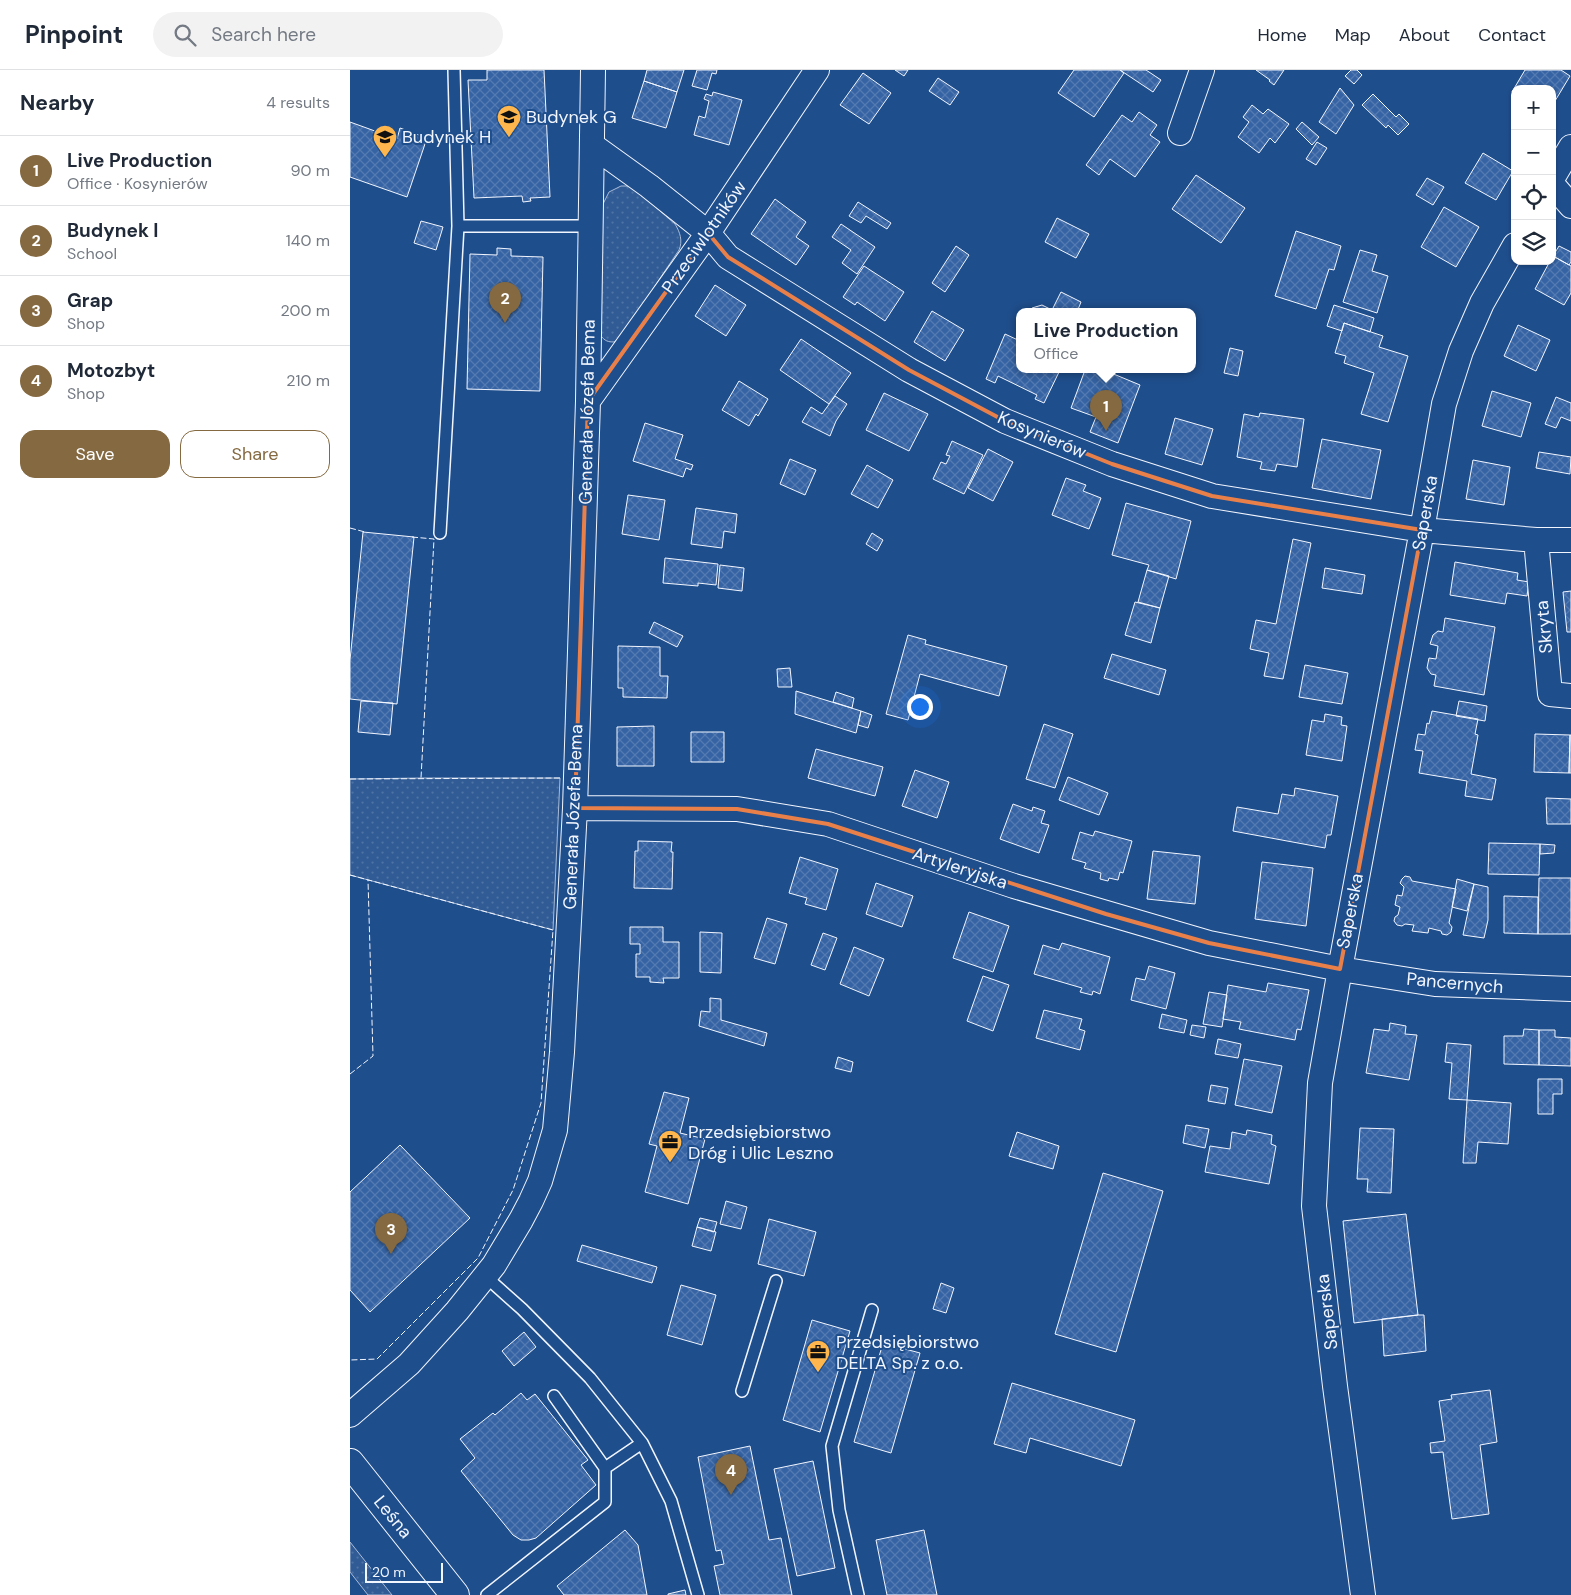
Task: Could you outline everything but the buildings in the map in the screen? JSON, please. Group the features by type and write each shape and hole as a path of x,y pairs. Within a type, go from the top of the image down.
{"street":[{"name":"Generała Józefa Bema","path":"350,1415 409,1364 456,1311 498,1258 521,1220 540,1181 555,1130 563,1044 574,808 588,401 592,70"},
{"name":"Przeciwlotników","path":"588,401 708,233 817,70"},
{"path":"1180,132 1202,70"},
{"path":"592,145 649,186 708,233"},
{"path":"1554,175 1571,147"},
{"path":"1556,189 1571,206"},
{"name":"Kosynierów","path":"708,233 728,257 909,370 1005,421 1112,464 1212,496 1422,530"},
{"name":"Saperska","path":"1363,1595 1335,1386 1314,1206 1320,1083 1444,404 1461,352 1482,303 1511,252"},
{"path":"1422,530 1536,540 1571,540"},
{"name":"Skryta","path":"1536,540 1550,694 1571,696"},
{"name":"Artyleryjska","path":"574,808 737,808 828,824 1005,883 1106,914 1209,943 1340,969"},
{"name":"Pancernych","path":"1340,969 1435,984 1571,989"},
{"name":"Leśna","path":"350,1463 455,1595"}],"lane":[{"path":"440,533 458,226 454,70"},
{"path":"458,226 591,226"},
{"path":"485,1276 522,1309 590,1378 642,1442 671,1501 698,1595"},
{"path":"742,1391 776,1281"},
{"path":"858,1595 839,1510 832,1446 872,1310"},
{"path":"486,1595 605,1502 605,1468 554,1396"},
{"path":"605,1468 642,1442"}],"highlighted area":[{"path":"708,233 728,257 909,370 1005,421 1112,464 1212,496 1422,530 1340,969 1209,943 1106,914 828,824 737,809 575,808 588,401"}],"shaded area":[{"path":"621,186 629,186 636,190 675,224 680,233 681,243 679,250 620,338 612,342 605,340 601,336 602,206 609,192"},
{"path":"560,778 553,930 350,875 350,779"},
{"path":"350,1542 392,1595 368,1595 350,1572"}],"fence":[{"path":"350,528 365,532"},
{"path":"412,537 434,539 421,778"},
{"path":"350,779 560,778"},
{"path":"350,875 553,930 541,1103 513,1190 478,1258 377,1359 350,1360"},
{"path":"350,1074 373,1056 368,880"}],"place":[{"name":"Budynek G","path":"509,138"},
{"name":"Budynek H","path":"385,158"},
{"name":"Budynek I","path":"505,323"},
{"name":"Live Production","path":"1106,431"},
{"name":"Przedsiębiorstwo Dróg i Ulic Leszno","path":"670,1163"},
{"name":"Grap","path":"391,1254"},
{"name":"Przedsiębiorstwo DELTA Sp. z o.o.","path":"818,1373"},
{"name":"Motozbyt","path":"731,1495"}]}
